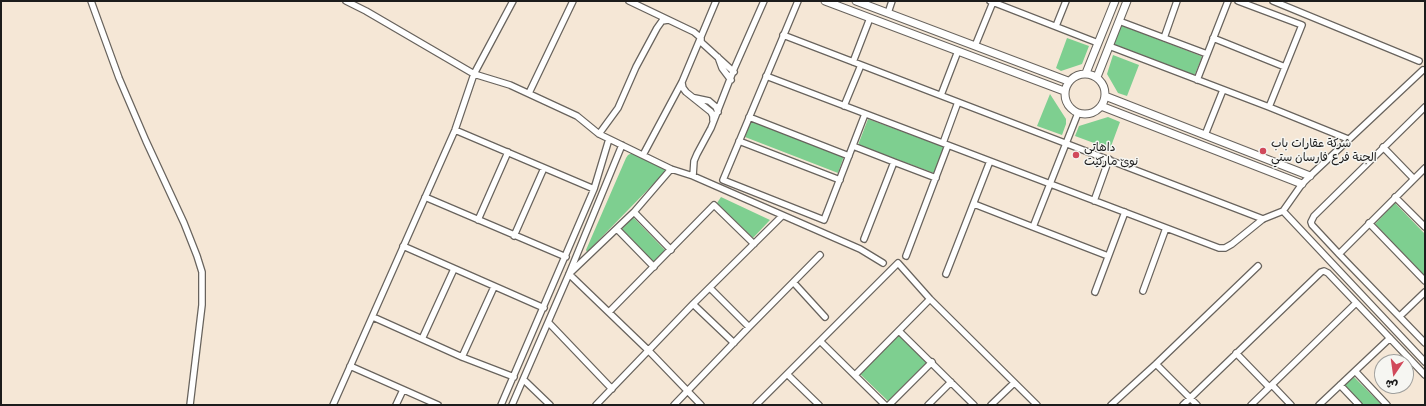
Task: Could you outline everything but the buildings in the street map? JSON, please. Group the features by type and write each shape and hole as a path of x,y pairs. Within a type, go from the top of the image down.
{"street":[{"path":"91,1 119,78 184,223 202,272 202,304 190,405"},
{"path":"346,1 474,74 510,84 577,116 599,134 671,169 693,176 860,249 883,263"},
{"path":"333,405 373,317 402,246 456,130 474,74 513,1"},
{"path":"529,93 573,1"},
{"path":"629,1 694,32 701,38 701,42 734,72"},
{"path":"643,155 682,82 716,1"},
{"path":"693,176 694,161 713,124 764,1"},
{"path":"798,1 723,180 824,220 865,114"},
{"path":"825,1 1064,91"},
{"path":"856,1 1068,81"},
{"path":"888,13 892,1"},
{"path":"1056,26 1066,1"},
{"path":"1086,73 1115,1"},
{"path":"1097,77 1127,1"},
{"path":"1164,38 1177,1"},
{"path":"1197,80 1228,1"},
{"path":"1238,1 1302,25 1269,107"},
{"path":"1273,1 1419,61"},
{"path":"975,46 992,2 1098,43"},
{"path":"853,62 870,18"},
{"path":"599,134 618,108 636,67 657,28 662,21 668,20"},
{"path":"1119,22 1207,54"},
{"path":"783,35 1263,219"},
{"path":"1213,38 1285,67"},
{"path":"1109,46 1348,139"},
{"path":"941,95 958,51"},
{"path":"717,55 722,68 731,80"},
{"path":"844,106 861,65"},
{"path":"766,76 1219,248 1225,248 1263,219 1283,211 1302,184 1348,139 1423,70"},
{"path":"1086,73 1097,77 1104,88 1105,96 1101,106 1093,112 1083,114 1078,113 1069,107 1066,102 1064,91 1068,81 1079,74 1086,73"},
{"path":"682,82 683,88 686,92 711,112 713,116 713,124"},
{"path":"1205,135 1223,90"},
{"path":"1105,96 1310,176"},
{"path":"695,98 709,101 716,107 718,112"},
{"path":"906,256 936,178 958,102"},
{"path":"1101,106 1302,184"},
{"path":"1425,107 1312,219 1312,225 1425,343"},
{"path":"1033,227 1078,113"},
{"path":"749,117 849,156"},
{"path":"456,130 594,189"},
{"path":"501,405 594,189 609,139"},
{"path":"739,141 840,180"},
{"path":"512,405 549,323 622,145"},
{"path":"853,146 936,178"},
{"path":"1383,147 1414,179"},
{"path":"478,220 508,152"},
{"path":"1094,201 1109,160"},
{"path":"864,239 894,162"},
{"path":"946,274 990,162"},
{"path":"514,236 544,168"},
{"path":"1339,254 1369,222 1425,168"},
{"path":"569,274 634,212 671,169"},
{"path":"425,197 566,257"},
{"path":"1395,197 1425,227"},
{"path":"974,204 1108,256"},
{"path":"609,312 714,205 754,244"},
{"path":"1283,211 1425,362"},
{"path":"634,212 671,250"},
{"path":"1095,292 1125,212"},
{"path":"596,405 693,304 782,216"},
{"path":"1369,222 1425,282"},
{"path":"1143,291 1166,228"},
{"path":"617,229 654,267"},
{"path":"402,246 544,308"},
{"path":"674,405 820,255"},
{"path":"756,405 898,263 930,299 1037,405"},
{"path":"1111,405 1258,266"},
{"path":"422,339 454,269"},
{"path":"1183,405 1321,272 1324,271 1328,273 1425,375"},
{"path":"569,274 649,351 701,405"},
{"path":"794,283 825,317"},
{"path":"462,356 494,287"},
{"path":"710,288 749,327"},
{"path":"1400,316 1425,292"},
{"path":"855,375 930,299"},
{"path":"1251,405 1356,303"},
{"path":"693,304 734,344"},
{"path":"373,317 514,377"},
{"path":"549,323 612,389"},
{"path":"899,330 974,405"},
{"path":"1319,405 1390,338"},
{"path":"820,341 882,404"},
{"path":"525,352 534,356"},
{"path":"1236,353 1291,405"},
{"path":"890,405 932,362"},
{"path":"1156,364 1197,405"},
{"path":"350,366 438,405"},
{"path":"1355,370 1387,405"},
{"path":"787,374 819,405"},
{"path":"524,380 550,405"},
{"path":"928,405 951,382"},
{"path":"991,405 1014,383"},
{"path":"1340,385 1359,405"},
{"path":"396,405 402,390"}],"green space":[{"path":"1121,26 1201,56 1202,57 1195,74 1194,75 1116,45 1114,43"},
{"path":"1067,38 1089,46 1082,64 1061,71 1056,68"},
{"path":"1113,55 1139,65 1127,96 1118,93 1107,74"},
{"path":"1050,94 1066,119 1066,124 1062,135 1037,126"},
{"path":"1108,117 1120,122 1110,149 1075,136 1079,126"},
{"path":"868,119 944,147 934,173 858,145"},
{"path":"751,121 844,156 838,173 745,137"},
{"path":"634,152 669,168 587,252 586,250 626,158"},
{"path":"721,197 770,220 753,238 717,203"},
{"path":"1395,203 1425,234 1425,276 1375,224"},
{"path":"633,217 665,250 654,262 622,229"},
{"path":"899,334 927,362 888,401 860,374"},
{"path":"1354,377 1382,405 1362,405 1344,386"}],"place":[{"name":"شرکة عقارات باب الجنة فرع فارسان ستي","path":"1263,151"},
{"name":"داهاتی نوێ مارکێت","path":"1076,155"}]}
